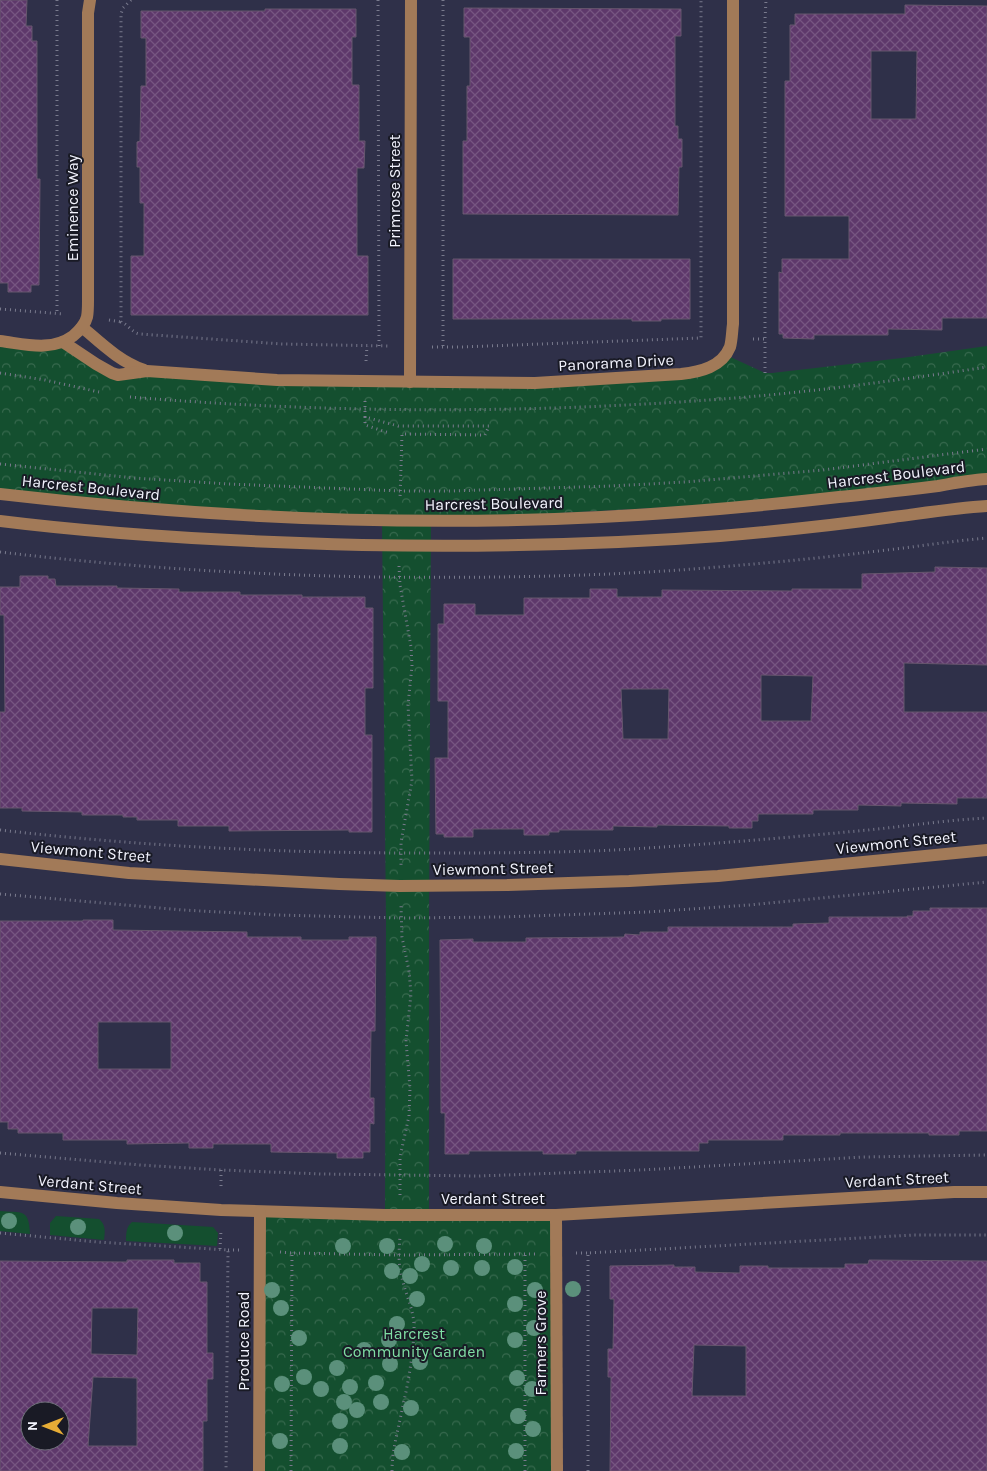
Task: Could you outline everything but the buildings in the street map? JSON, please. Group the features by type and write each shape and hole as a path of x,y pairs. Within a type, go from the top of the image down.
{"street":[{"name":"Eminence Way","path":"82,326 86,318 88,301 88,13 90,0"},
{"name":"Primrose Street","path":"410,0 410,382"},
{"name":"Panorama Drive","path":"63,342 112,373 124,375 147,371 277,380 535,383 681,374 699,372 712,367 720,362 730,346 733,324 733,0"},
{"path":"0,340 42,346 58,344 77,332 82,326"},
{"name":"Panorama Drive","path":"82,326 104,348 114,355 132,366 147,371"},
{"name":"Harcrest Boulevard","path":"0,494 153,510 257,516 340,519 508,520 600,517 742,507 837,498 987,479"},
{"path":"0,521 100,531 299,544 486,545 583,543 718,536 797,529 987,506"},
{"name":"Viewmont Street","path":"0,859 129,873 400,886 507,885 718,876 987,850"},
{"name":"Verdant Street","path":"0,1192 117,1203 260,1212 385,1215 556,1215 954,1192 987,1192"},
{"name":"Produce Road","path":"259,1471 260,1212"},
{"name":"Farmers Grove","path":"556,1215 556,1471"}],"path":[{"path":"0,308 57,314 57,0"},
{"path":"120,322 121,14 123,8 131,0"},
{"path":"378,0 379,346"},
{"path":"443,0 443,347"},
{"path":"430,347 700,338 701,0"},
{"path":"765,373 766,0"},
{"path":"104,320 126,323 136,334 282,344 391,346"},
{"path":"748,339 765,339"},
{"path":"366,366 367,346"},
{"path":"366,396 365,425 389,433"},
{"path":"365,417 398,426 490,426 484,435 402,434 400,491"},
{"path":"0,464 134,478 228,484 400,491 450,491 685,482 823,470 987,450"},
{"path":"400,563 400,585 411,648 412,666 408,705 412,781 404,822 401,867"},
{"path":"0,830 86,838 304,852 493,854 615,850 822,834 987,818"},
{"path":"400,1203 400,1157 409,1116 410,1088 406,1041 410,994 409,971 402,937 401,904"},
{"path":"0,1153 120,1164 221,1170 321,1174 479,1176 642,1170 863,1157 987,1155"},
{"path":"221,1170 221,1196"},
{"path":"220,1249 221,1228"},
{"path":"392,1471 414,1331 412,1308 402,1278 399,1255 400,1229"},
{"path":"0,1233 97,1242 242,1250"},
{"path":"572,1253 879,1236 987,1235"},
{"path":"226,1471 228,1250"},
{"path":"276,1252 399,1255 539,1253"},
{"path":"291,1471 292,1253"},
{"path":"588,1253 588,1471"},
{"path":"525,1471 526,1254"}],"green space":[{"name":"Harcrest Community Garden","path":"0,340 58,344 104,369 366,382 681,374 726,355 765,373 772,373 987,346 987,479 837,498 431,520 429,1214 556,1215 557,1471 259,1471 260,1212 385,1214 386,922 382,520 0,494"},
{"path":"0,1211 19,1212 26,1216 30,1234 0,1231"},
{"path":"56,1216 99,1219 104,1226 104,1240 50,1235 50,1223"},
{"path":"132,1222 213,1227 218,1233 217,1246 126,1241 127,1228"}]}
